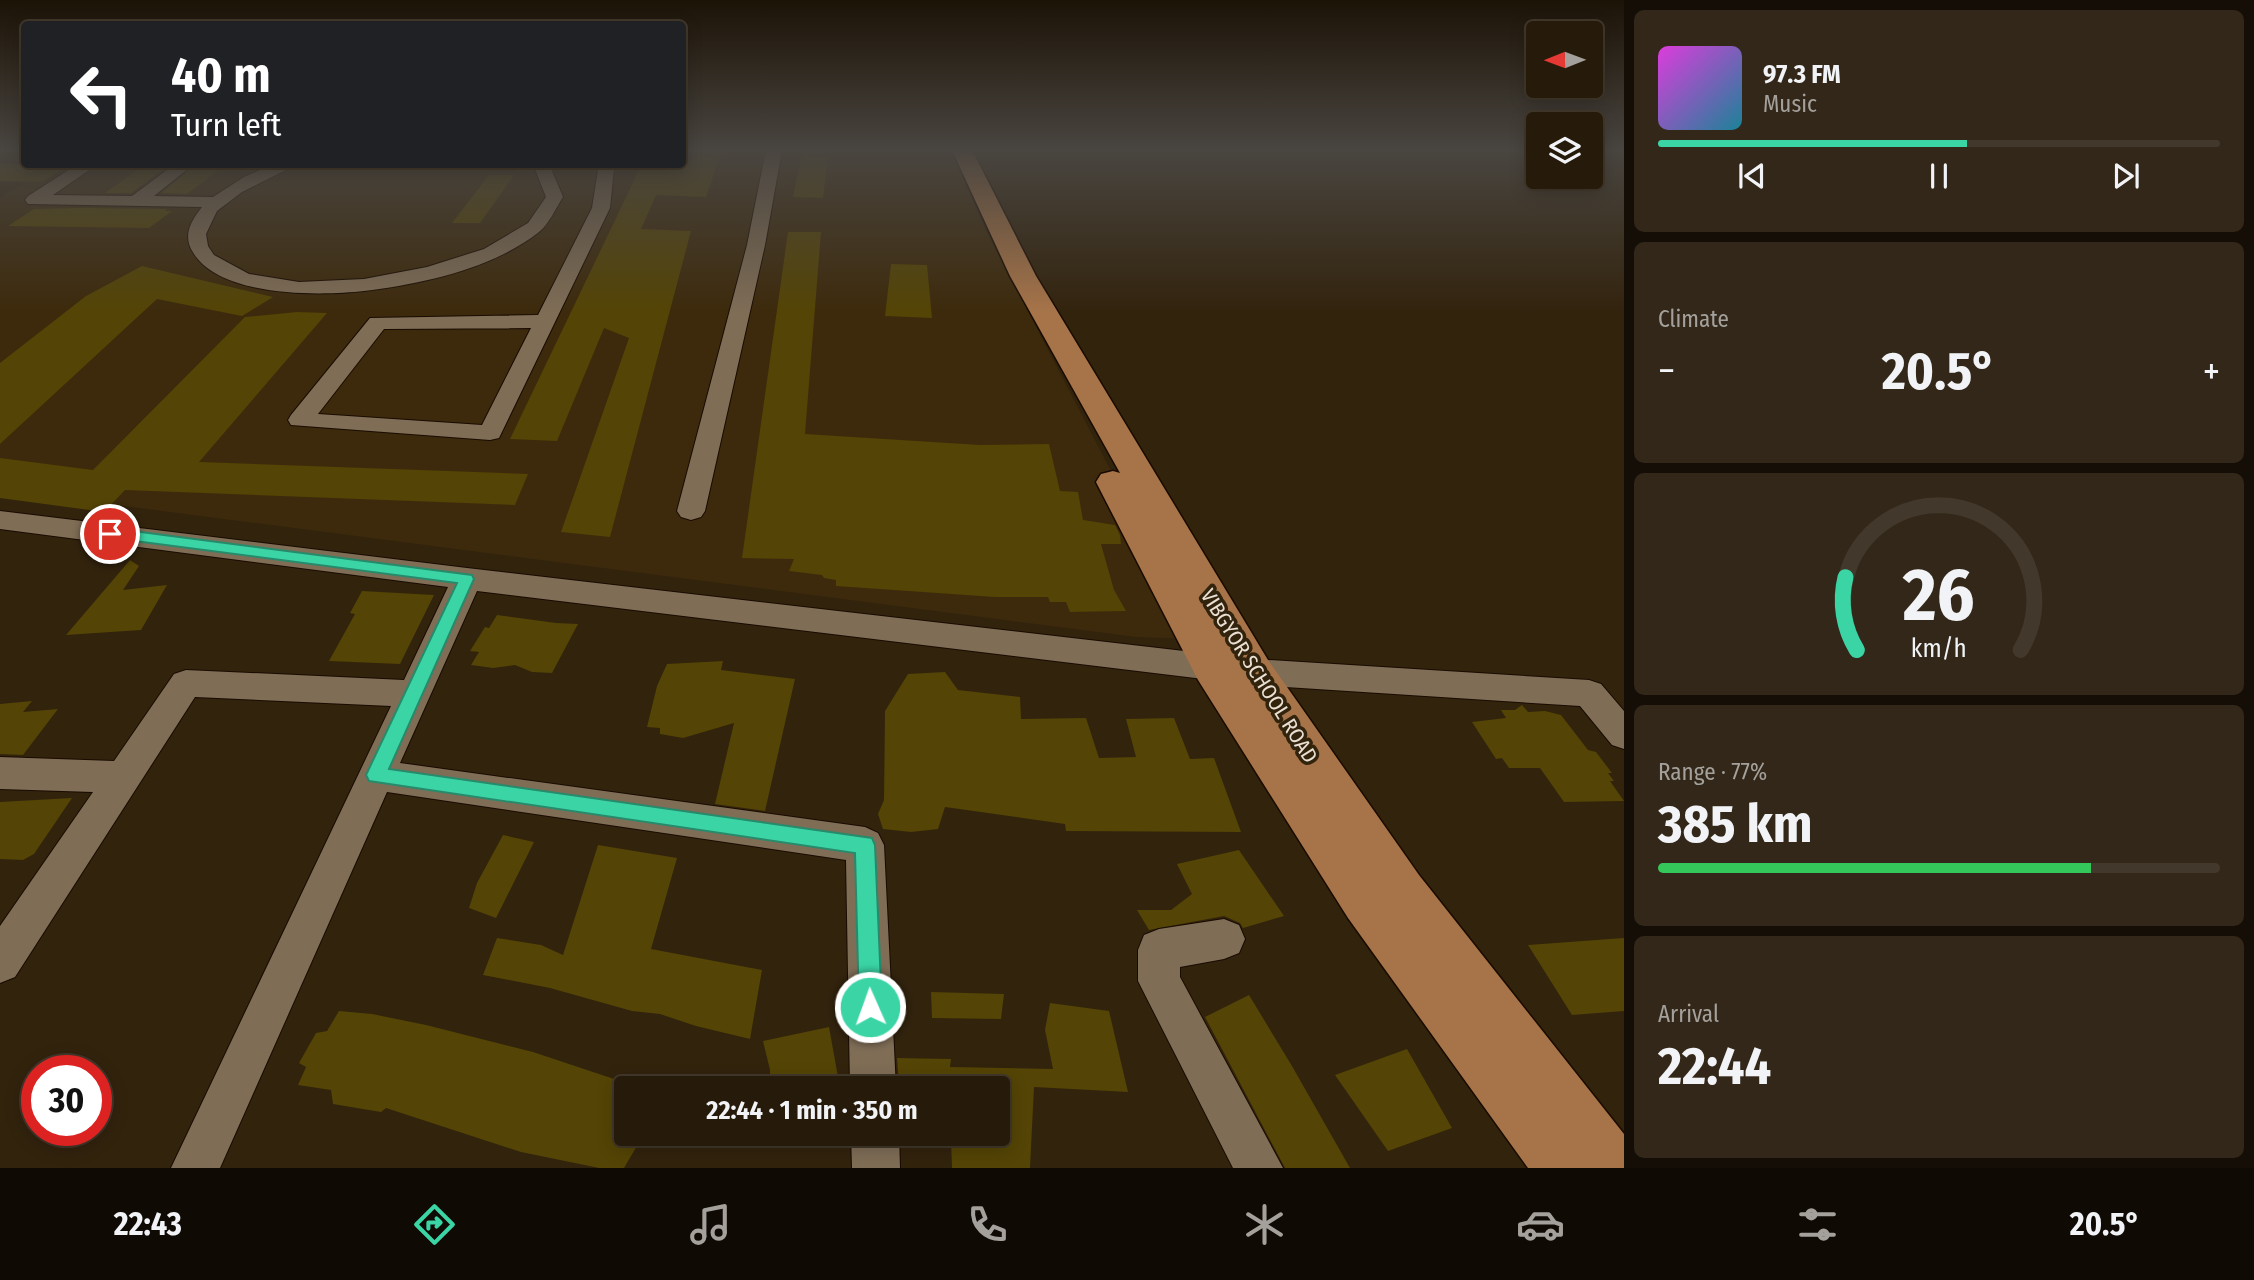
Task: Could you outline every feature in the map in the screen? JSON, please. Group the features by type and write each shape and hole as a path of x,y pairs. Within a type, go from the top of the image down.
{"main road":[{"name":"VIBGYOR SCHOOL ROAD","path":"978,205 992,230"},
{"name":"VIBGYOR SCHOOL ROAD","path":"983,205 1007,282 1366,900 1525,1085 1611,1168"},
{"name":"VIBGYOR SCHOOL ROAD","path":"1525,1085 1566,1168"}],"street":[{"path":"216,205 207,213 197,231 198,249 212,265 239,278 276,286 322,288 372,285 421,276 467,263 505,247 533,229 550,211 552,205"},
{"path":"545,321 378,323 300,420 490,433 601,208 601,205"},
{"path":"691,511 764,205"},
{"path":"0,520 467,579 1233,670 1589,693 1624,735"},
{"path":"195,1168 467,579"},
{"path":"3,953 186,683 414,694"},
{"path":"0,773 123,777"},
{"path":"376,775 864,845 873,1076"},
{"path":"1224,939 1159,950 1159,981 1259,1168"},
{"path":"875,1146 876,1168"}],"shaded area":[{"path":"0,205 974,205 1136,519 1189,639 1136,637 0,490"}],"building":[{"path":"466,205 493,205 480,223 452,223"},
{"path":"623,205 652,205 641,229 691,231 610,537 561,532 629,338 604,328 557,441 510,439"},
{"path":"34,209 172,211 149,228 8,226"},
{"path":"788,232 821,232 805,434 980,445 1049,444 1060,491 1078,492 1083,520 1115,525 1120,535 1121,544 1101,544 1114,590 1126,611 1070,612 1066,602 1050,602 1048,597 995,597 836,586 836,580 824,578 822,575 789,571 794,559 742,558"},
{"path":"891,264 927,265 932,318 885,316"},
{"path":"142,266 273,297 242,316 157,299 0,444 0,363 86,296"},
{"path":"297,312 327,313 199,462 528,474 515,505 125,490 104,512 0,498 0,458 93,470 245,317"},
{"path":"130,560 139,566 123,590 167,585 141,630 66,635"},
{"path":"362,591 434,595 400,664 329,661 355,614 350,613"},
{"path":"497,615 578,624 552,673 532,672 515,665 493,668 471,665 479,652 470,651 485,627 489,628"},
{"path":"723,661 721,670 795,679 765,811 715,804 734,723 683,738 660,734 660,728 647,727 657,686 667,664"},
{"path":"945,672 958,690 1020,697 1021,719 1086,718 1099,758 1136,757 1126,719 1174,718 1190,759 1214,758 1241,832 1066,831 1065,824 945,807 938,829 911,832 883,829 878,814 884,800 885,711 908,674"},
{"path":"32,701 23,712 58,709 23,755 0,754 0,704"},
{"path":"1522,705 1528,712 1545,711 1561,715 1588,750 1596,752 1612,773 1608,773 1614,781 1610,781 1624,801 1564,802 1540,768 1509,768 1502,758 1496,759 1472,722 1506,718 1501,710 1515,710"},
{"path":"72,798 34,854 23,860 0,859 0,802"},
{"path":"503,835 534,842 496,918 469,908 477,883"},
{"path":"598,845 677,858 651,949 762,970 750,1039 660,1014 632,1011 550,988 483,975 497,938 541,945 563,955"},
{"path":"1239,850 1284,916 1243,928 1240,923 1224,916 1149,930 1137,910 1171,910 1192,894 1177,864"},
{"path":"1624,938 1624,1011 1572,1015 1528,945"},
{"path":"931,992 1004,994 1001,1019 932,1018"},
{"path":"1249,995 1350,1168 1285,1168 1205,1017"},
{"path":"1050,1003 1109,1011 1128,1092 1034,1087 1030,1168 952,1168 951,1146 1010,1146 1010,1076 898,1076 897,1058 951,1059 950,1067 1053,1069 1045,1030"},
{"path":"339,1011 372,1014 533,1052 614,1079 614,1146 637,1146 624,1168 599,1168 521,1152 386,1108 381,1112 333,1104 331,1090 298,1085 306,1067 299,1063 316,1033 327,1031"},
{"path":"829,1027 838,1076 770,1076 763,1041"},
{"path":"1407,1049 1452,1128 1388,1151 1335,1075"}],"route":[{"path":"110,534 467,579 376,775 864,845 870,1007"}]}
